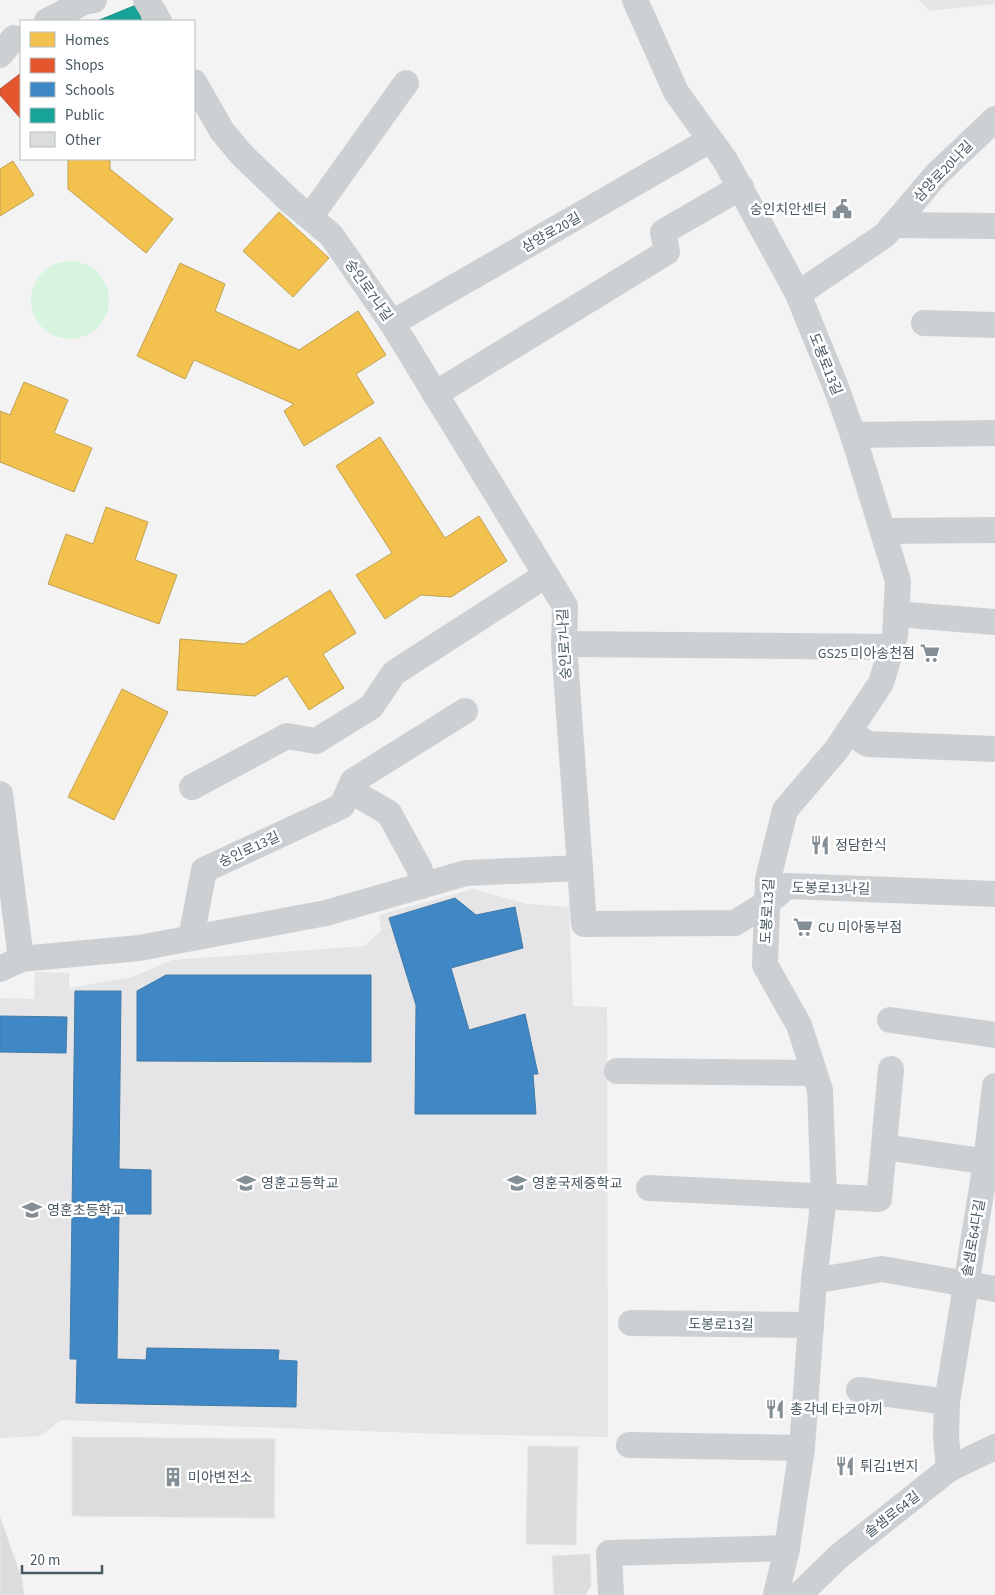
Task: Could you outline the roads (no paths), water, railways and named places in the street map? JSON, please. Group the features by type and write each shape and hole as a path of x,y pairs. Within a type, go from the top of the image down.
{"street":[{"path":"49,20 84,2 94,0"},
{"path":"146,0 158,20"},
{"path":"635,0 676,92 741,187 798,294"},
{"path":"310,217 406,83"},
{"name":"숭인로7나길","path":"195,84 222,131 236,148 331,235 392,323 565,606 564,644 580,868"},
{"name":"삼양로20나길","path":"798,294 885,235 936,175 995,119"},
{"name":"삼양로20길","path":"392,323 710,140"},
{"path":"435,394 667,252 663,232 741,187"},
{"name":"삼양로20나길","path":"893,225 995,226"},
{"name":"도봉로13길","path":"776,1595 787,1548 802,1448 814,1281 824,1196 820,1090 799,1025 765,965 768,879 785,810 837,749 881,683 892,647 898,581 853,435 798,294"},
{"path":"924,323 995,325"},
{"path":"853,435 995,433"},
{"path":"883,531 995,530"},
{"path":"192,788 287,736 316,741 371,707 394,673 546,575"},
{"path":"896,614 995,622"},
{"path":"564,644 892,647"},
{"name":"숭인로13길","path":"191,938 204,870 342,806 353,781 465,711"},
{"path":"848,732 868,744 995,749"},
{"path":"349,790 389,813 420,870 422,886"},
{"path":"0,794 11,964 139,948 326,913 466,873 580,868"},
{"name":"도봉로13나길","path":"580,868 584,924 735,923 767,903 787,886 995,894"},
{"path":"890,1020 995,1035"},
{"path":"649,1188 879,1199 891,1069"},
{"path":"617,1071 814,1073"},
{"name":"솔샘로64다길","path":"949,1469 946,1437 946,1402 965,1284 990,1163 995,1086"},
{"path":"884,1146 990,1163"},
{"path":"814,1281 882,1269 965,1284"},
{"name":"솔샘로64다길","path":"965,1284 995,1289"},
{"name":"도봉로13길","path":"630,1323 811,1325"},
{"path":"859,1390 946,1402"},
{"path":"629,1445 802,1448"},
{"name":"솔샘로64길","path":"799,1595 838,1557 949,1469 995,1447"},
{"path":"611,1595 609,1553 787,1548"}],"place":[{"name":"숭인치안센터","path":"842,209"},
{"name":"GS25 미아송천점","path":"930,653"},
{"name":"정담한식","path":"820,845"},
{"name":"CU 미아동부점","path":"803,927"},
{"name":"영훈고등학교","path":"246,1183"},
{"name":"영훈국제중학교","path":"517,1183"},
{"name":"영훈초등학교","path":"32,1210"},
{"name":"총각네 타코야끼","path":"775,1409"},
{"name":"튀김1번지","path":"845,1466"},
{"name":"미아변전소","path":"173,1477"}]}
